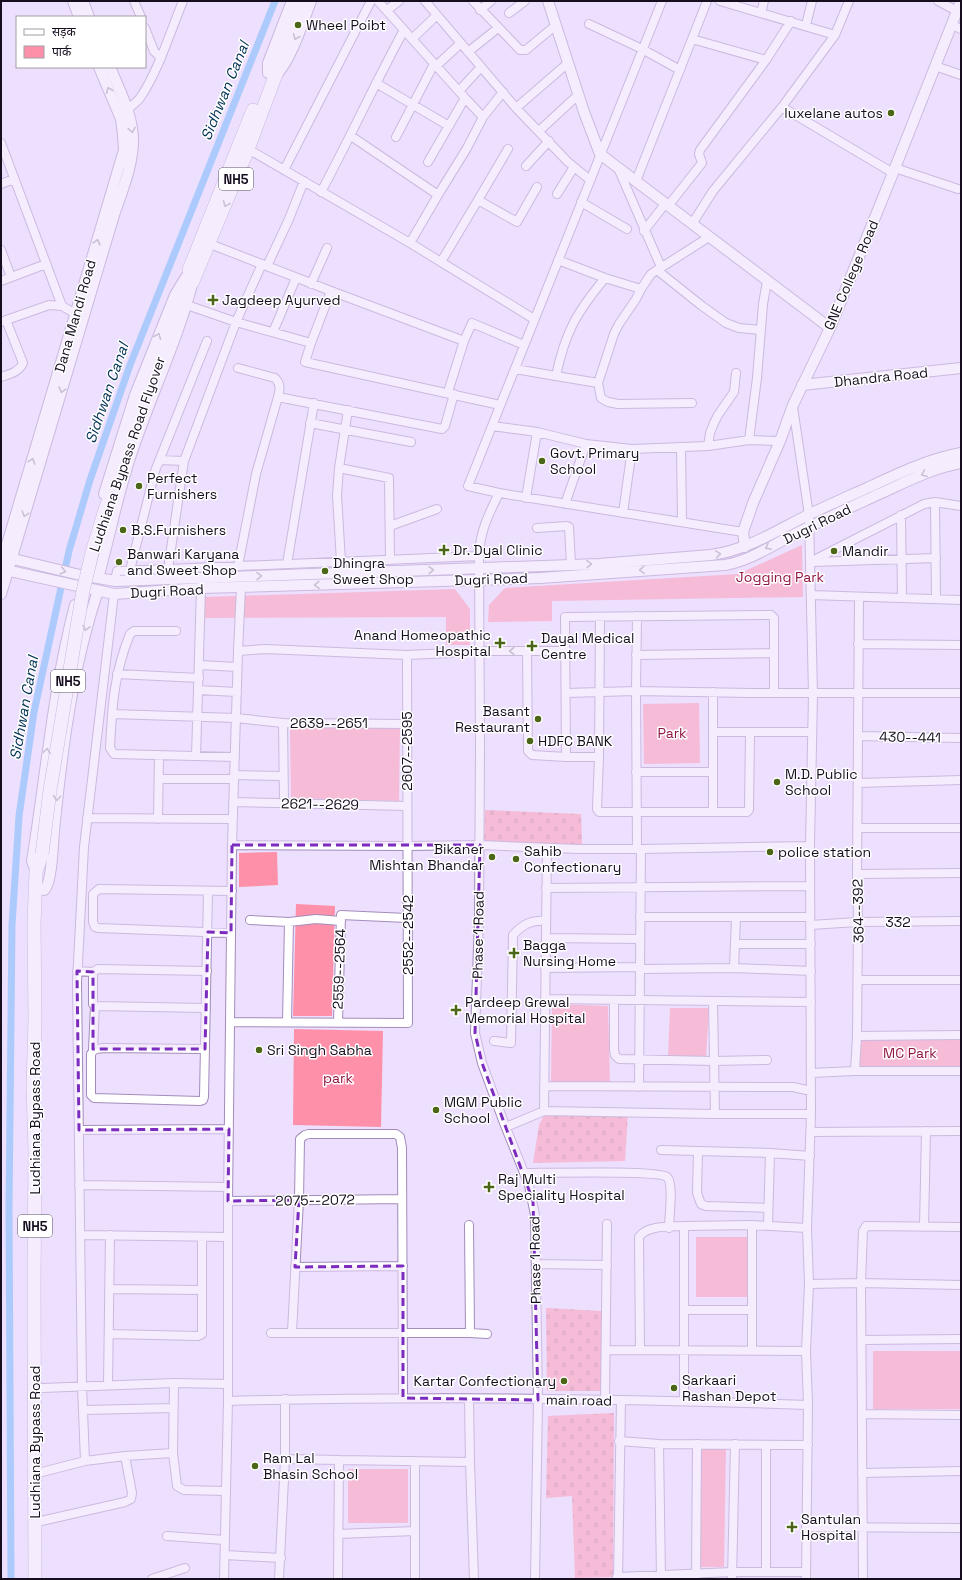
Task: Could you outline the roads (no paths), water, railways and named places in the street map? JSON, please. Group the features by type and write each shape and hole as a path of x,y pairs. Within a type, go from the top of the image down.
{"highway":[{"name":"NH5","path":"187,290 272,74 279,66 280,56 302,1"},
{"name":"NH5","path":"187,290 210,244 248,148 272,74"},
{"name":"Ludhiana Bypass Road Flyover","path":"36,872 42,856 50,790 82,599 93,549 136,419 187,290"},
{"name":"Ludhiana Bypass Road Flyover","path":"42,856 45,870 44,890"},
{"name":"Ludhiana Bypass Road","path":"36,872 34,924 35,1019 33,1086 35,1151 34,1292 36,1579"},
{"name":"Ludhiana Bypass Road","path":"42,1579 42,1151 40,1086 41,924 44,890"}],"street":[{"path":"73,1 79,16"},
{"path":"83,1 89,16"},
{"path":"134,1 141,16"},
{"path":"110,68 122,106 140,99 160,58 182,1"},
{"path":"292,1 268,63 272,74 282,68 311,1"},
{"path":"284,170 371,1"},
{"path":"378,1 483,116"},
{"path":"387,10 399,1"},
{"path":"426,1 516,108 574,167 590,180"},
{"path":"473,1 518,49 523,50 556,25"},
{"path":"480,10 491,1"},
{"path":"509,13 525,1"},
{"path":"548,1 578,96 600,154 830,328"},
{"path":"662,1 642,49 612,130 600,154 515,370 468,484 470,487 526,498 743,532"},
{"path":"636,181 707,1"},
{"path":"720,1 739,4 761,13 806,25 835,35"},
{"path":"761,13 764,1"},
{"path":"806,25 812,1"},
{"path":"692,224 713,191 782,107 835,35 849,1"},
{"path":"938,1 959,6"},
{"name":"GNE College Road","path":"745,547 743,532 753,503 780,441 793,405 830,328 935,66 956,27 959,6"},
{"path":"412,39 437,15"},
{"path":"644,230 702,163 699,154 700,150 766,60 791,21"},
{"path":"589,24 642,49 680,70"},
{"path":"468,52 498,28"},
{"path":"321,192 404,30"},
{"path":"146,31 154,51 160,58"},
{"path":"692,39 766,60"},
{"path":"396,137 413,103 435,65 461,44"},
{"path":"516,108 568,63"},
{"path":"935,66 961,75"},
{"path":"459,91 481,67"},
{"name":"Dana Mandi Road","path":"1,594 5,562 79,316 124,150 120,119 122,106 101,68"},
{"path":"376,83 413,103 449,126"},
{"path":"410,243 467,148 483,116 503,92"},
{"path":"539,131 578,96"},
{"path":"428,162 465,98"},
{"path":"782,107 894,171 958,189"},
{"path":"351,136 438,195"},
{"path":"526,166 549,141"},
{"path":"2,146 62,306"},
{"path":"248,148 410,243 534,319"},
{"path":"441,262 508,149"},
{"path":"557,194 574,167"},
{"path":"618,168 659,268 702,306 726,323 738,328 761,330"},
{"path":"1,184 14,179"},
{"path":"168,569 184,461 236,322 289,219 304,182"},
{"path":"478,200 517,222 537,187"},
{"path":"581,202 627,229"},
{"path":"692,403 618,404 608,402 601,398 598,383 614,334 651,274 709,236"},
{"path":"210,244 464,341"},
{"path":"312,284 327,248"},
{"path":"1,250 11,277"},
{"path":"558,260 605,278 641,289"},
{"path":"1,281 46,264"},
{"path":"273,332 296,278"},
{"path":"556,376 567,334 576,316 605,278"},
{"path":"749,440 763,304 767,281"},
{"path":"187,290 236,322 311,343"},
{"path":"36,872 32,861 47,752 68,634 82,575 113,462 135,395 175,295 187,290"},
{"path":"98,578 132,450 187,290"},
{"path":"331,291 305,362 500,405"},
{"path":"1,377 16,372 23,363 3,321 49,305 62,306 79,316"},
{"path":"278,397 442,429 445,426 451,393 464,341 470,325 474,323 524,346"},
{"path":"127,580 155,471 207,341"},
{"path":"238,368 275,378 278,380 280,387 256,474 238,566"},
{"name":"Dhandra Road","path":"802,385 961,368"},
{"path":"515,370 598,383"},
{"path":"708,446 710,433 714,423 734,392 736,373"},
{"path":"287,564 314,403"},
{"path":"621,1400 619,1441 618,1578 732,1576 766,1572 806,1576 808,1405 806,1351 809,1284 807,1228 811,1132 810,846 813,694 810,527 793,405"},
{"path":"341,562 337,495 339,468 348,410"},
{"path":"310,423 410,442"},
{"path":"492,426 537,432 586,444 632,449 708,446 749,440 780,441"},
{"path":"526,498 537,432"},
{"path":"565,504 586,444"},
{"path":"681,447 682,522"},
{"path":"623,513 632,449"},
{"name":"Dugri Road","path":"5,562 46,567 115,581 571,565 711,555 728,553 745,547 809,514 916,467 934,460 961,453"},
{"path":"160,460 184,461"},
{"name":"Dugri Road","path":"5,562 44,578 114,594 201,588 540,578 731,564 748,558 924,473 961,463"},
{"path":"339,468 389,478 390,560"},
{"name":"Phase 1 Road","path":"498,493 482,531 479,556 481,651 480,845 475,1033 482,1063 529,1185 534,1208 538,1400 535,1579"},
{"path":"810,562 924,504 935,502 961,506"},
{"path":"935,502 936,599"},
{"path":"390,526 437,509"},
{"path":"901,515 902,598"},
{"path":"537,528 569,527 571,565"},
{"path":"115,581 117,571 130,570 479,556"},
{"path":"810,562 936,558"},
{"path":"224,1579 228,1401 228,1186 232,845 240,587"},
{"path":"196,756 200,665 201,588"},
{"path":"44,890 47,888 51,870 59,785 68,721 85,634 98,591"},
{"path":"85,1461 82,1410 77,971 84,847 114,594"},
{"path":"811,595 961,600"},
{"name":"364--392","path":"855,1071 858,980 857,874 859,597"},
{"path":"566,757 566,692 564,651 565,617 771,615 774,618 774,693"},
{"path":"637,616 636,772 640,888 639,1087"},
{"path":"600,617 597,810 602,812 748,812 750,732"},
{"path":"176,631 131,632 117,674 112,714 110,748 112,754 235,757"},
{"path":"858,644 961,645"},
{"path":"238,651 265,649 407,655 451,653"},
{"path":"481,651 564,651"},
{"path":"527,651 528,751 532,755 599,757"},
{"path":"636,655 774,653"},
{"name":"2607--2595","path":"407,655 407,846"},
{"path":"200,665 237,667"},
{"path":"117,674 199,678"},
{"path":"198,690 237,692"},
{"path":"566,692 636,691 813,694 858,692 961,693"},
{"path":"713,692 713,811"},
{"path":"112,714 236,718 282,723"},
{"name":"2639--2651","path":"284,803 282,723 407,724"},
{"path":"714,732 812,732"},
{"name":"430--441","path":"858,736 961,738"},
{"path":"158,819 159,755"},
{"path":"636,772 713,772"},
{"name":"2621--2629","path":"159,779 283,776"},
{"path":"858,782 961,780"},
{"name":"2621--2629","path":"234,802 407,806"},
{"path":"87,818 233,819"},
{"path":"858,828 961,828"},
{"path":"232,845 480,845 546,848 639,849 810,846"},
{"name":"2552--2542","path":"338,1023 408,1023 407,846"},
{"path":"544,1111 546,848"},
{"path":"857,874 961,873"},
{"path":"546,888 810,886"},
{"path":"81,892 95,892 99,889 232,891"},
{"path":"93,972 93,1004 95,1006 91,1095 94,1098 200,1102 203,1100 208,891"},
{"path":"95,892 93,922 95,927 98,928 231,934"},
{"name":"332","path":"640,917 736,917 858,922 961,922"},
{"path":"734,968 736,917"},
{"path":"250,920 289,922 341,918 408,918"},
{"name":"2559--2564","path":"338,1023 341,918"},
{"path":"494,1041 511,1043 513,935 521,926 534,920 546,921"},
{"path":"287,1022 289,922"},
{"path":"546,938 640,939"},
{"path":"735,944 810,944"},
{"path":"545,968 734,968 811,971"},
{"path":"77,971 93,972 98,969 207,971"},
{"path":"858,980 961,980"},
{"path":"545,999 811,1002"},
{"path":"614,1000 615,1055 619,1059 714,1061 767,1060"},
{"path":"713,1001 715,1114"},
{"path":"95,1006 206,1008"},
{"path":"230,1022 338,1023"},
{"path":"857,1036 961,1035"},
{"path":"93,1050 104,1048 205,1049"},
{"path":"811,1073 855,1071 961,1071"},
{"path":"544,1086 793,1087 811,1091"},
{"path":"506,1127 544,1111 811,1114"},
{"path":"79,1130 229,1130"},
{"path":"924,1227 926,1131"},
{"path":"811,1132 961,1131"},
{"path":"292,1332 299,1200 299,1142 302,1136 309,1134 396,1134 400,1137 402,1148 403,1398"},
{"path":"661,1150 770,1153 810,1156"},
{"path":"698,1151 697,1193 701,1204 706,1206 768,1208"},
{"path":"768,1226 770,1153"},
{"path":"524,1173 662,1174 667,1177 671,1186 669,1228"},
{"path":"79,1185 228,1186"},
{"name":"2075--2072","path":"228,1201 402,1199"},
{"path":"606,1400 607,1224"},
{"path":"470,1225 470,1333"},
{"path":"640,1350 639,1237 642,1233 648,1230 684,1226 752,1225 807,1228"},
{"path":"752,1225 752,1350"},
{"path":"684,1226 684,1400"},
{"path":"863,1579 861,1283 863,1231 866,1226 961,1227"},
{"path":"80,1235 228,1237"},
{"path":"108,1385 110,1235"},
{"path":"109,1334 202,1334 202,1237"},
{"path":"536,1264 607,1265"},
{"path":"295,1267 403,1266"},
{"path":"809,1284 861,1283 961,1285"},
{"path":"109,1289 202,1290"},
{"path":"685,1310 752,1310"},
{"path":"271,1333 487,1334"},
{"path":"862,1340 961,1340"},
{"path":"606,1350 806,1351"},
{"path":"42,1388 174,1383 228,1384"},
{"path":"174,1383 173,1453 176,1483 181,1490 225,1491"},
{"name":"main road","path":"228,1401 403,1398 684,1400 808,1405"},
{"path":"279,1579 285,1459 285,1399"},
{"path":"469,1399 474,1579"},
{"path":"82,1410 173,1408"},
{"path":"862,1414 961,1414"},
{"path":"619,1441 659,1444 808,1445"},
{"path":"659,1444 661,1577"},
{"path":"696,1577 697,1444"},
{"path":"732,1576 735,1444"},
{"path":"766,1445 766,1572"},
{"path":"42,1472 85,1461 125,1456 173,1453"},
{"path":"41,1521 125,1502 130,1499 132,1493 125,1456"},
{"path":"285,1459 470,1462"},
{"path":"338,1579 339,1460"},
{"path":"415,1461 415,1579"},
{"path":"862,1473 961,1471"},
{"path":"806,1527 961,1528"},
{"path":"338,1534 415,1531"},
{"path":"167,1536 225,1540"},
{"path":"225,1555 281,1558"},
{"path":"152,1579 185,1568"}],"waterway":[{"name":"Sidhwan Canal","path":"11,1579 9,1208 12,925 19,816 34,712 69,551 90,480 130,365 275,1"}],"place":[{"name":"Wheel Poibt","path":"298,25"},
{"name":"luxelane autos","path":"891,113"},
{"name":"Jagdeep Ayurved","path":"213,300"},
{"name":"Govt. Primary School","path":"542,461"},
{"name":"Perfect Furnishers","path":"139,486"},
{"name":"B.S.Furnishers","path":"123,530"},
{"name":"Dr. Dyal Clinic","path":"444,550"},
{"name":"Mandir","path":"834,551"},
{"name":"Banwari Karyana and Sweet Shop","path":"119,562"},
{"name":"Dhingra Sweet Shop","path":"325,571"},
{"name":"Anand Homeopathic Hospital","path":"500,643"},
{"name":"Dayal Medical Centre","path":"532,646"},
{"name":"Basant Restaurant","path":"538,719"},
{"name":"HDFC BANK","path":"530,741"},
{"name":"M.D. Public School","path":"777,782"},
{"name":"police station","path":"770,852"},
{"name":"Bikaner Mishtan Bhandar","path":"492,857"},
{"name":"Sahib Confectionary","path":"516,859"},
{"name":"Bagga Nursing Home","path":"514,953"},
{"name":"Pardeep Grewal Memorial Hospital","path":"456,1010"},
{"name":"Sri Singh Sabha","path":"259,1050"},
{"name":"MGM Public School","path":"436,1110"},
{"name":"Raj Multi Speciality Hospital","path":"489,1187"},
{"name":"Kartar Confectionary","path":"564,1381"},
{"name":"Sarkaari Rashan Depot","path":"674,1388"},
{"name":"Ram Lal Bhasin School","path":"255,1466"},
{"name":"Santulan Hospital","path":"792,1527"}],"park label":[{"name":"Jogging Park","path":"780,577"},
{"name":"Park","path":"672,733"},
{"name":"MC Park","path":"910,1053"},
{"name":"park","path":"338,1078"}]}
